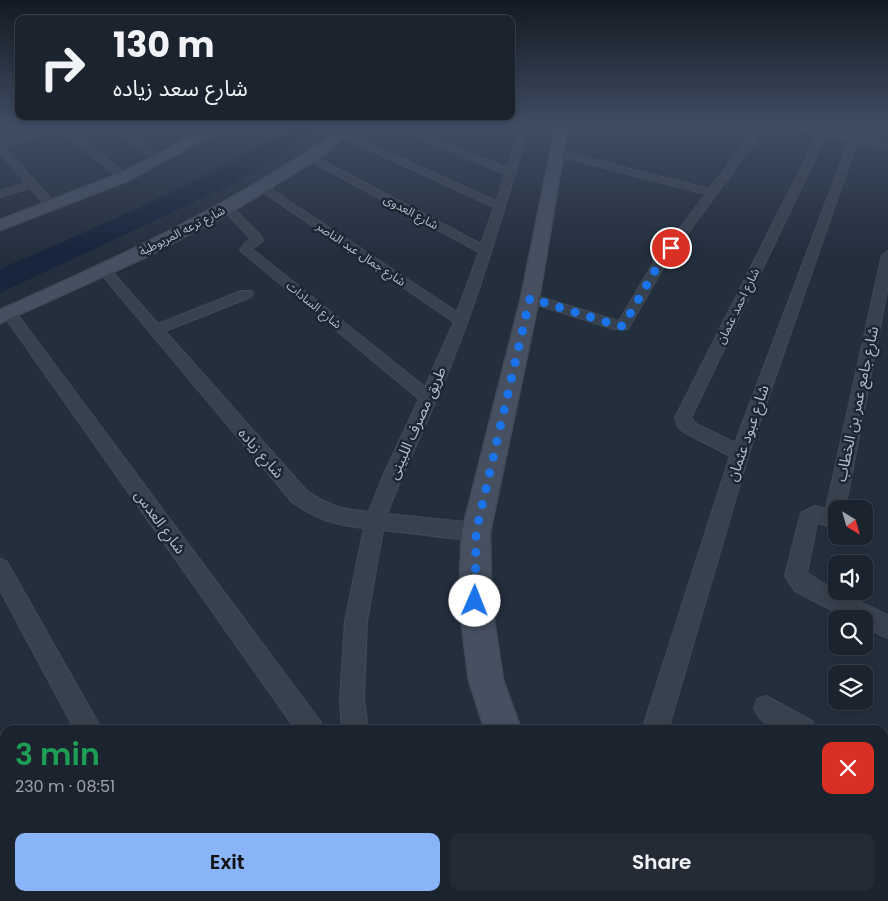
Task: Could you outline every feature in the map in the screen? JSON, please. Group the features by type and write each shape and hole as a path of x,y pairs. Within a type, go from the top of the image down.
{"street":[{"path":"19,167 51,205"},
{"path":"112,167 124,176"},
{"path":"0,224 142,167"},
{"name":"شارع ترعه المريوطية","path":"4,315 104,270 227,208 296,167"},
{"name":"شارع العدوى","path":"327,167 486,251"},
{"path":"422,167 499,206"},
{"path":"498,167 510,172"},
{"name":"طريق مصرف اللبينى","path":"355,725 352,699 356,621 375,521 392,476 461,321 486,251 512,167"},
{"path":"501,725 486,680 475,601 476,532 530,298 554,167"},
{"path":"611,167 712,193"},
{"path":"530,298 623,326 660,262 731,167"},
{"name":"شارع احمد عثمان","path":"740,453 690,428 684,423 683,418 806,167"},
{"name":"شارع عبود عثمان","path":"657,725 740,453 844,167"},
{"path":"0,194 33,184"},
{"name":"شارع جمال عبد الناصر","path":"262,188 461,321"},
{"name":"شارع السادات","path":"227,208 257,238 257,241 248,246 246,250 428,398"},
{"name":"شارع جامع عمر بن الخطاب","path":"888,254 834,514 828,518 816,514 811,515 808,519 796,576 803,584 888,627"},
{"name":"شارع زياده","path":"104,270 299,496 316,508 338,517 476,532"},
{"path":"156,330 246,294"},
{"name":"شارع العدس","path":"4,315 307,725"},
{"path":"0,569 86,725"},
{"path":"766,708 795,725"}],"water":[{"path":"221,167 260,167 237,182 0,293 0,269 188,184"}],"route":[{"path":"475,601 476,532 530,298 623,326 626,324 660,262 671,248"}]}
